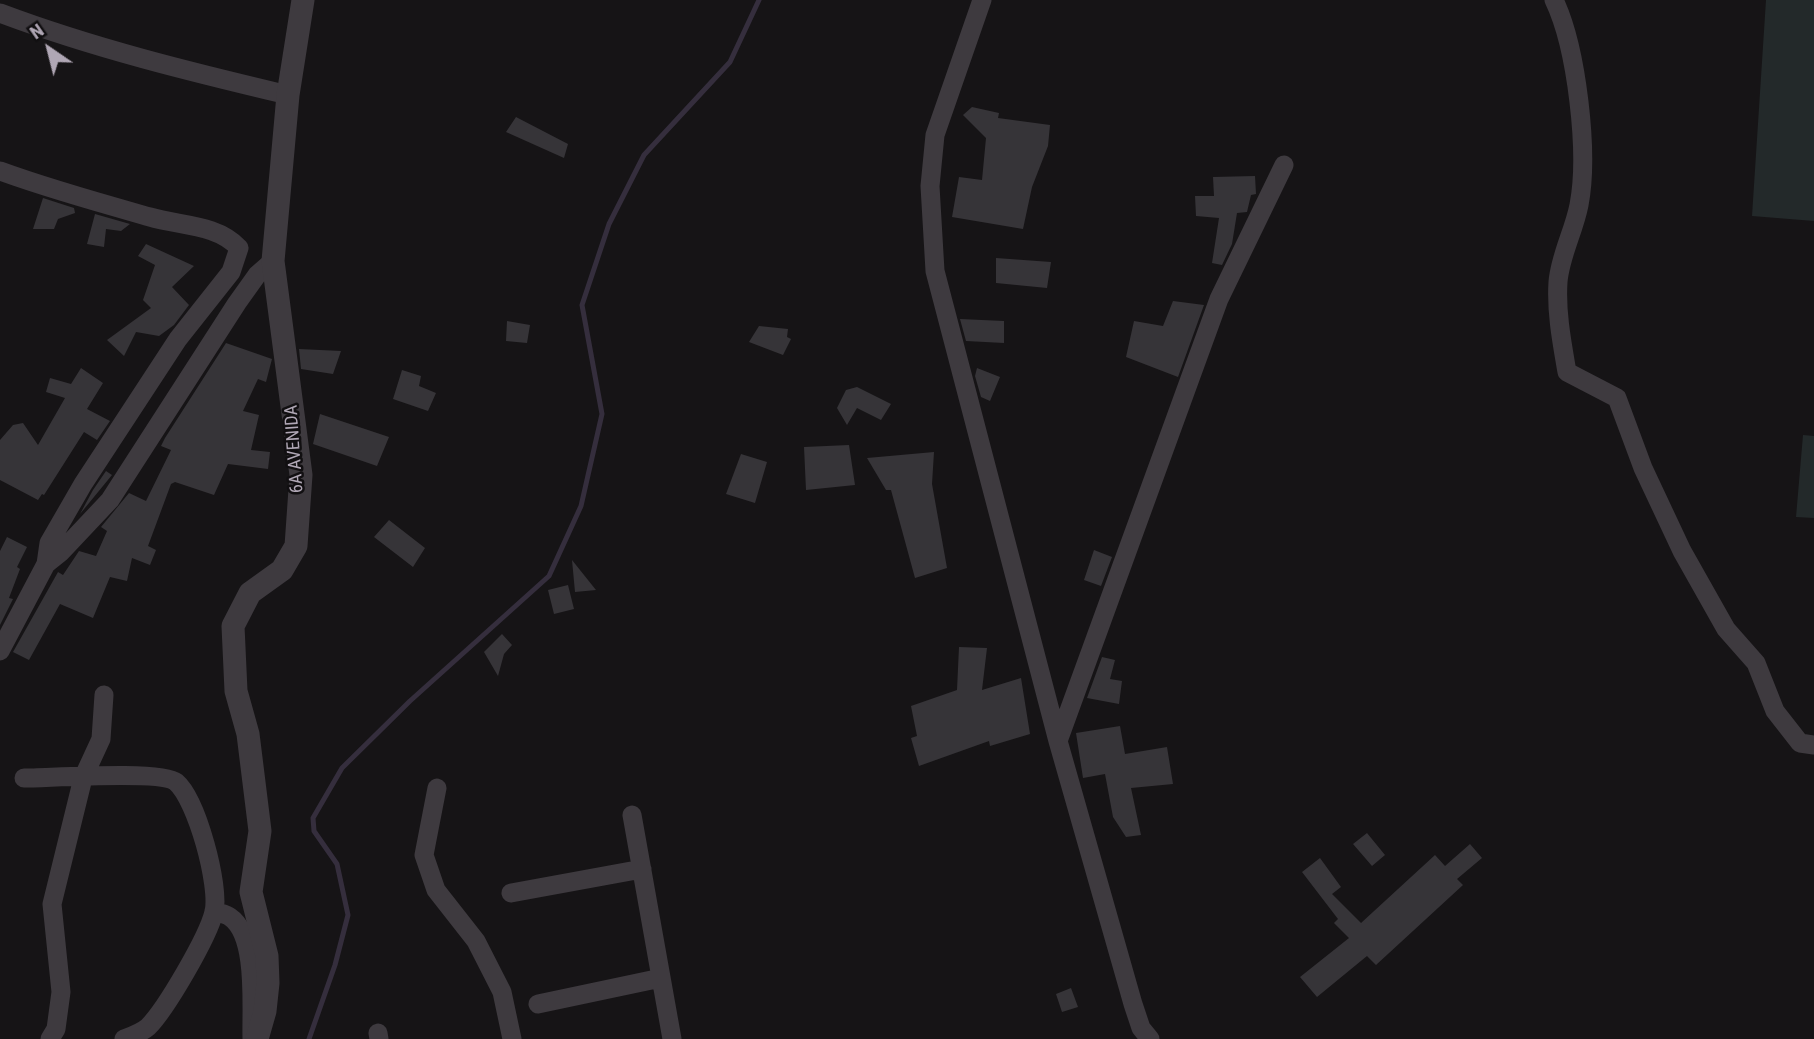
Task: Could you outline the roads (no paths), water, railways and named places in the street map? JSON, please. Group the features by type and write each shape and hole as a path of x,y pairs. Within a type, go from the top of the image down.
{"street":[{"name":"6A AVENIDA","path":"254,1039 268,984 267,956 251,892 260,831 247,734 236,691 233,626 250,593 282,570 296,546 301,475 265,268 303,0"},
{"path":"982,0 935,135 930,186 930,230 935,271 1058,741 1133,1004 1142,1028 1150,1039"},
{"path":"1554,0 1572,65 1583,138 1579,204 1558,281 1559,323 1567,372 1617,398 1643,468 1688,562 1726,629 1756,663 1775,711 1800,743 1814,745"},
{"path":"0,13 41,29 288,95"},
{"path":"1058,741 1219,299 1284,165"},
{"path":"0,171 153,218 229,238 239,248 231,272 178,339 83,484 49,543 46,564 0,651"},
{"path":"231,272 265,268"},
{"path":"46,564 61,552 110,500 265,268"},
{"path":"50,1039 56,1029 61,992 51,904 83,778 101,739 104,695"},
{"path":"24,778 153,775 175,781 188,798 208,848 214,911 160,1014 145,1030 124,1039"},
{"path":"437,788 424,855 436,890 476,941 502,992 512,1039"},
{"path":"632,816 672,1039"},
{"path":"511,893 642,869"},
{"path":"214,911 231,917 243,934 249,952 254,1039"},
{"path":"538,1004 661,978"}],"waterway":[{"path":"309,1039 335,965 348,915 337,864 314,831 313,818 342,768 410,701 549,576 581,506 602,414 582,305 609,224 644,155 730,62 759,0"}]}
